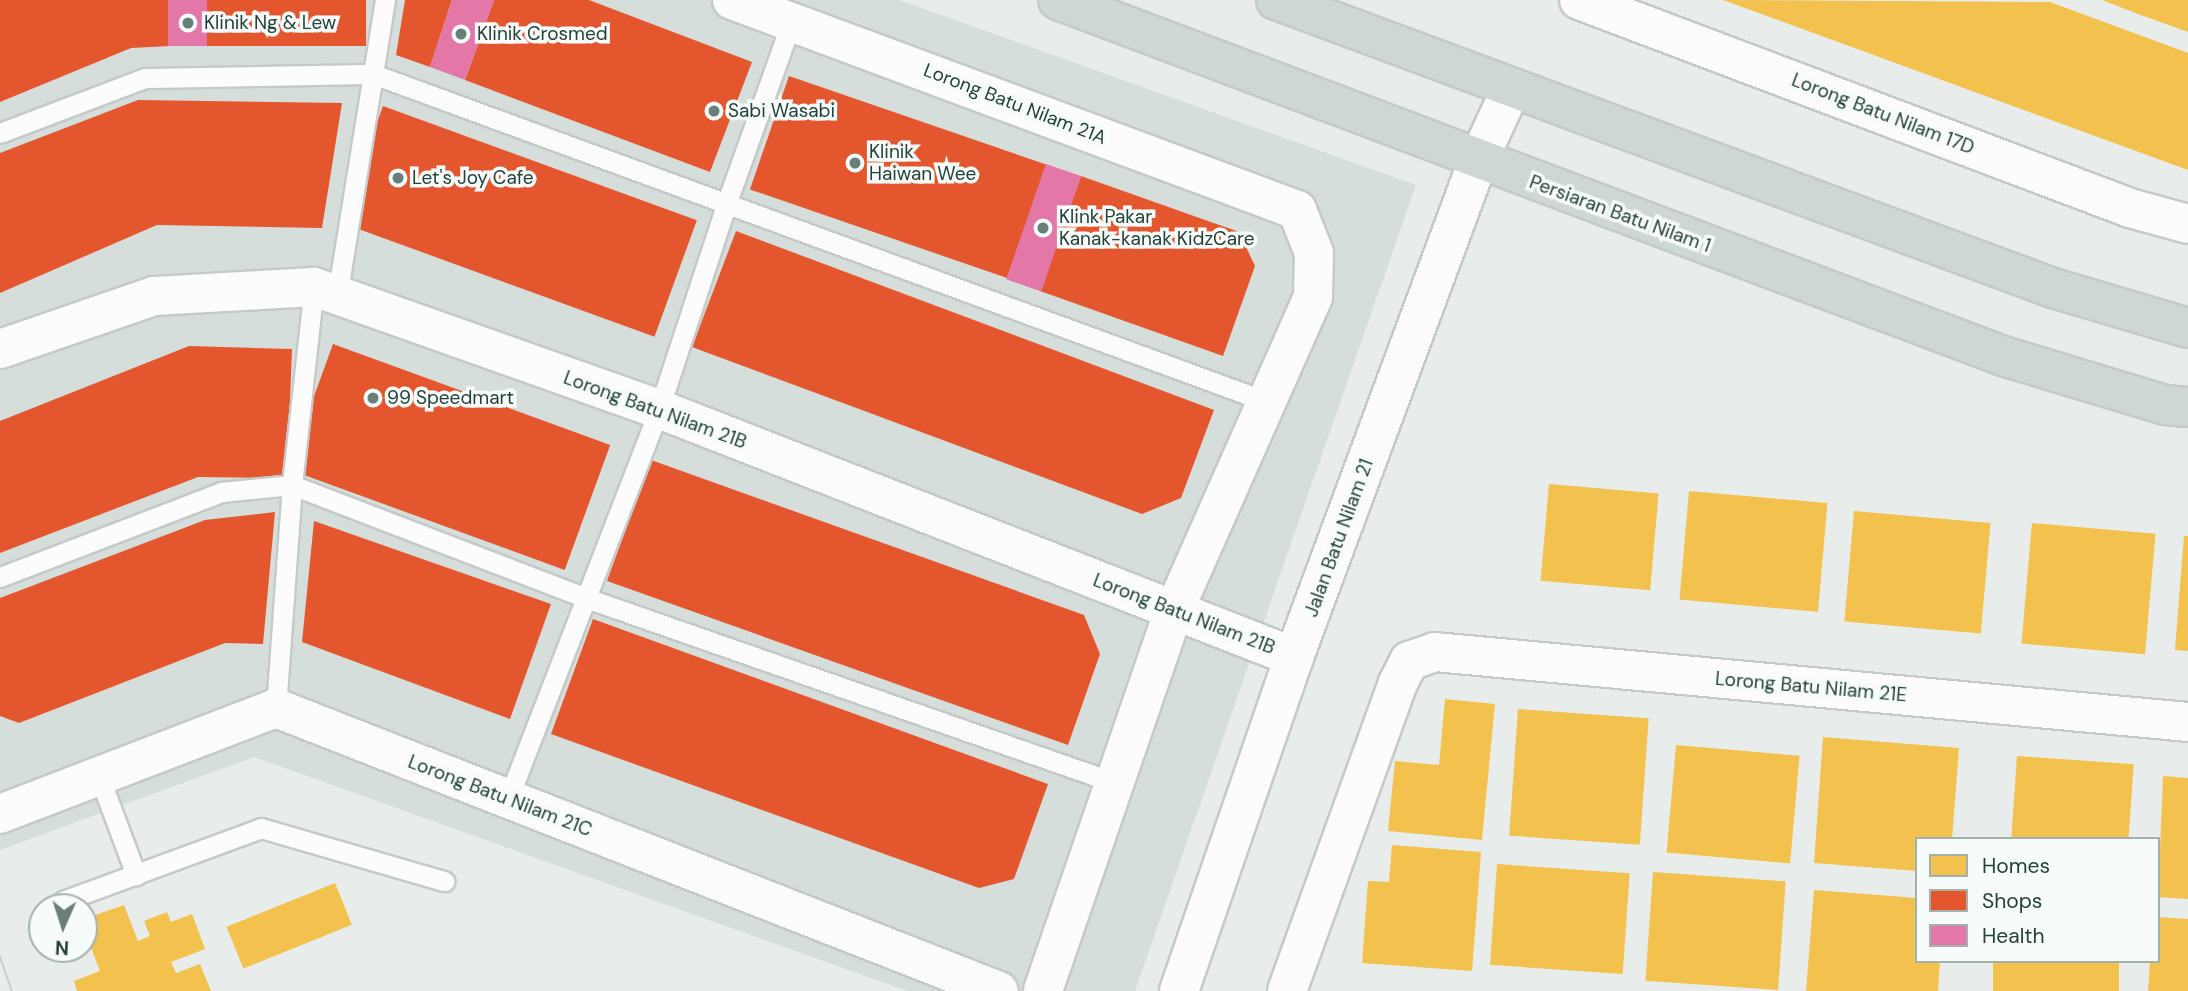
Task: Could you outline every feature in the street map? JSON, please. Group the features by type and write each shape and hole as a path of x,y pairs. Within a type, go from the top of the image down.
{"main road":[{"name":"Persiaran Batu Nilam 1","path":"1058,0 1478,161 2003,356 2165,405 2188,407"},
{"path":"1276,0 2053,288 2188,328"}],"street":[{"name":"Lorong Batu Nilam 21A","path":"732,0 792,20 1297,210 1314,253 1313,297 1268,402"},
{"name":"Lorong Batu Nilam 17D","path":"1578,0 1623,7 2130,208 2188,224"},
{"name":"Jalan Batu Nilam 21","path":"1178,991 1294,657 1478,161 1511,89"},
{"name":"Lorong Batu Nilam 21B","path":"0,349 154,296 326,291 659,409 1294,657"},
{"path":"1044,991 1113,782 1174,610 1268,402"},
{"name":"Lorong Batu Nilam 21E","path":"1287,991 1398,683 1409,661 1435,652 2188,722"},
{"path":"0,814 276,708"},
{"name":"Lorong Batu Nilam 21C","path":"276,708 999,991"}],"lane":[{"path":"276,708 292,485 326,291 373,74 385,0"},
{"path":"508,799 659,409 727,202 792,20"},
{"path":"0,133 145,78 373,74 1268,402"},
{"path":"0,577 221,492 292,485 586,598 1113,782"},
{"path":"99,776 136,875"},
{"path":"85,893 261,828 444,881"}],"shaded area":[{"path":"0,0 899,0 1416,185 1135,991 907,991 254,757 0,850"}],"building: Homes":[{"path":"1723,0 2050,2 2188,53 2188,170"},
{"path":"2102,0 2188,0 2188,32 2138,14"},
{"path":"1549,484 1659,494 1650,590 1541,581"},
{"path":"1689,491 1827,503 1818,612 1680,600"},
{"path":"1854,511 1990,523 1981,634 1844,622"},
{"path":"2032,523 2156,534 2145,654 2021,644"},
{"path":"2184,536 2188,536 2188,651 2175,650"},
{"path":"1445,699 1495,704 1482,840 1388,831 1395,761 1439,765"},
{"path":"1518,709 1649,718 1640,845 1509,836"},
{"path":"1823,737 1959,748 1952,837 1915,837 1915,871 1814,863"},
{"path":"1676,745 1800,756 1790,863 1667,853"},
{"path":"2017,756 2134,764 2129,837 2011,837"},
{"path":"2163,776 2188,778 2188,899 2160,897"},
{"path":"1392,845 1481,852 1472,971 1362,963 1368,881 1389,882"},
{"path":"1497,864 1630,873 1623,974 1490,965"},
{"path":"1653,872 1786,881 1778,990 1645,981"},
{"path":"335,883 352,925 243,969 227,927"},
{"path":"1814,890 1915,898 1915,963 1940,963 1938,991 1806,991"},
{"path":"124,905 138,941 150,936 144,921 167,912 171,922 192,914 205,949 171,962 176,973 200,964 211,991 77,991 74,981 100,971 97,963 98,914"},
{"path":"2160,917 2188,919 2188,991 2148,991 2150,963 2160,963"},
{"path":"1993,963 2119,963 2119,991 1993,991"}],"building: Shops":[{"path":"0,0 168,0 170,46 131,48 0,102"},
{"path":"207,0 366,0 366,46 207,46"},
{"path":"405,0 452,0 430,67 396,55"},
{"path":"494,0 589,0 752,62 710,172 465,80"},
{"path":"789,76 1046,165 1007,278 750,189"},
{"path":"138,100 342,103 322,228 157,225 0,293 0,153"},
{"path":"383,106 697,220 654,337 341,223"},
{"path":"1081,176 1239,232 1255,266 1223,356 1040,291"},
{"path":"736,231 1214,410 1181,498 1142,514 692,347"},
{"path":"333,344 610,445 565,570 288,469"},
{"path":"189,346 292,349 287,478 198,477 0,553 0,421"},
{"path":"651,460 1084,615 1100,654 1068,745 607,581"},
{"path":"275,512 263,644 225,643 19,723 0,716 0,598 205,520"},
{"path":"314,521 551,604 510,719 302,642"},
{"path":"593,619 1048,784 1014,879 979,888 551,734"}],"building: Health":[{"name":"Klinik Ng & Lew","path":"168,0 207,0 207,46 168,46"},
{"name":"Klinik Crosmed","path":"452,0 494,0 465,80 430,67"},
{"name":"Klink Pakar Kanak-kanak KidzCare","path":"1046,164 1081,176 1041,291 1006,279"}],"tram line":[{"path":"0,957 12,991"}],"place":[{"name":"Klinik Ng & Lew","path":"188,23"},
{"name":"Klinik Crosmed","path":"461,34"},
{"name":"Sabi Wasabi","path":"714,111"},
{"name":"Klinik Haiwan Wee","path":"855,163"},
{"name":"Let's Joy Cafe","path":"398,178"},
{"name":"Klink Pakar Kanak-kanak KidzCare","path":"1043,228"},
{"name":"99 Speedmart","path":"373,398"}]}
